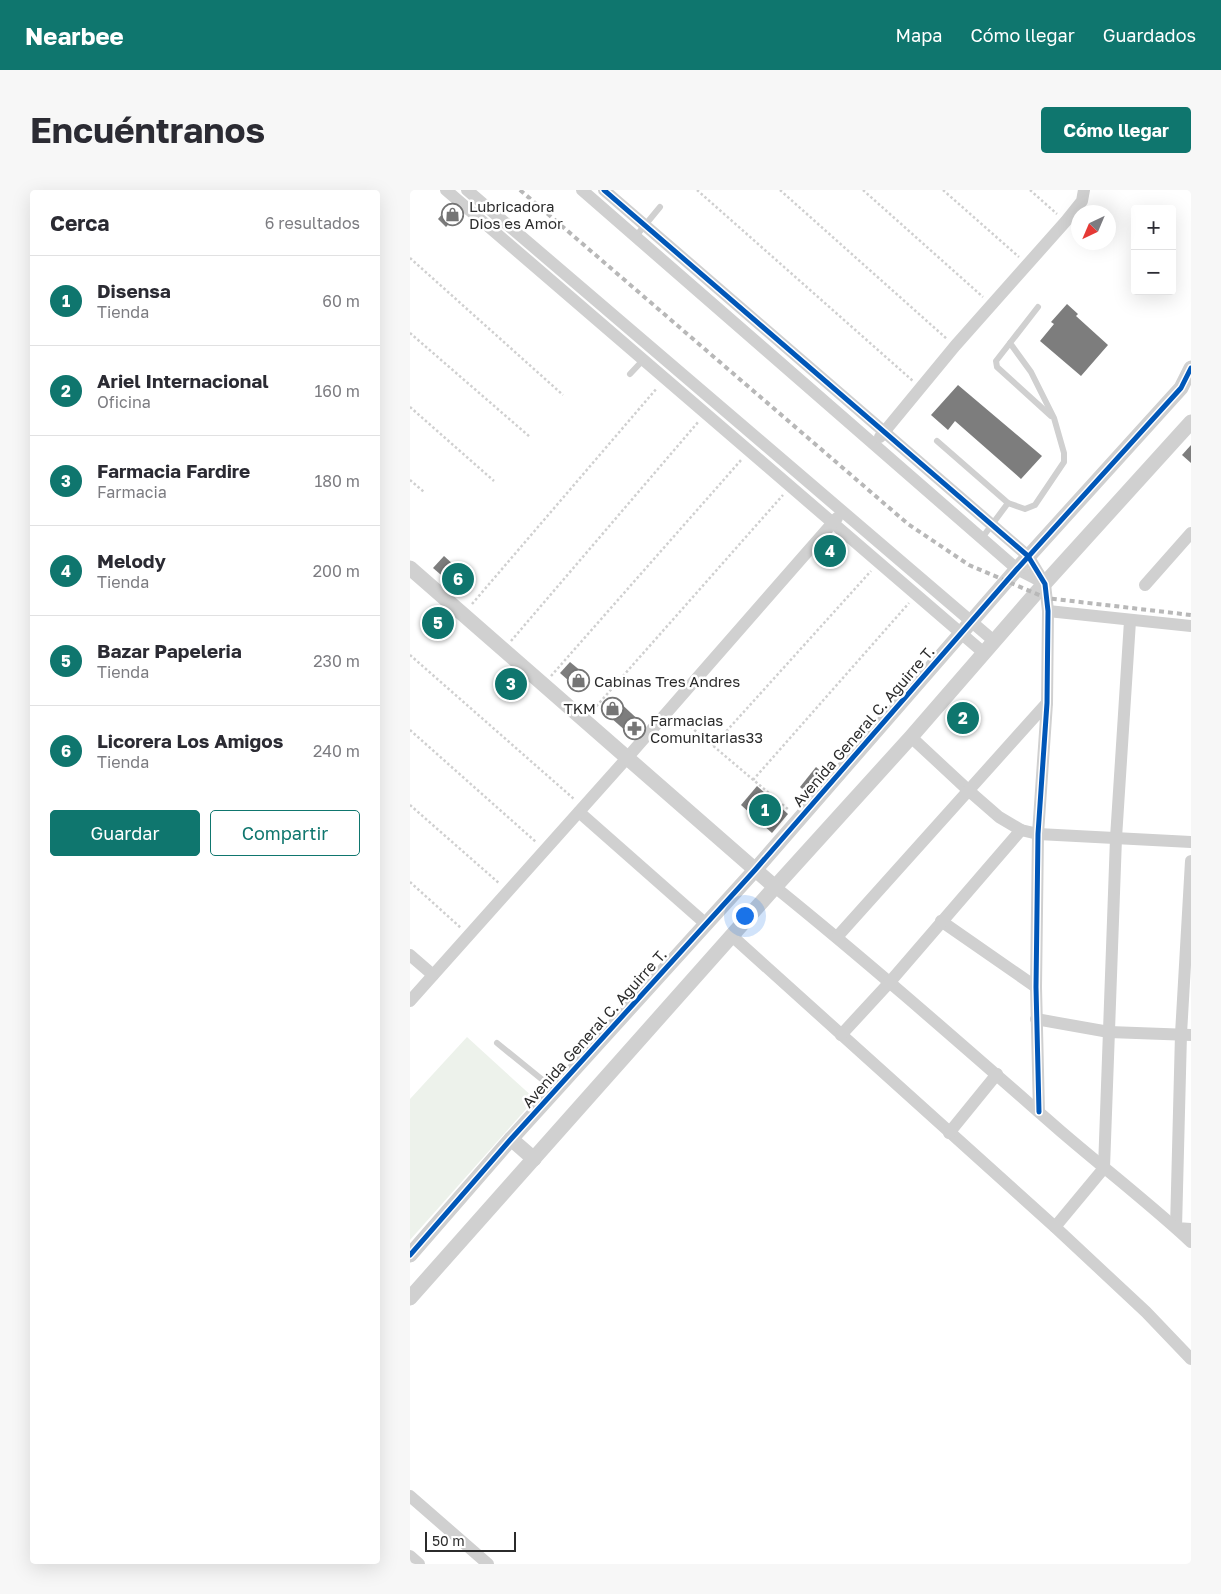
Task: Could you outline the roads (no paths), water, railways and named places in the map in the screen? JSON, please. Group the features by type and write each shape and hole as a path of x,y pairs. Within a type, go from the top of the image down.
{"street":[{"path":"446,190 984,653"},
{"path":"467,190 994,641"},
{"path":"582,190 1017,569 1046,584"},
{"path":"604,190 1028,556 1046,584 1048,611 1047,703 1038,834 1036,1019 1039,1112"},
{"path":"874,444 955,346 1066,222 1082,201 1084,190"},
{"path":"751,337 761,325"},
{"name":"Avenida General C. Aguirre T.","path":"410,1255 510,1139 755,870 1028,556 1186,389 1191,368"},
{"path":"410,1298 1191,422"},
{"path":"410,1002 844,511"},
{"path":"1145,585 1191,533"},
{"path":"410,568 755,870 997,1074 1191,1242"},
{"path":"1048,611 1191,626"},
{"path":"1055,1227 1104,1168 1116,838 1130,620"},
{"path":"837,938 1047,703"},
{"path":"911,737 999,817 1021,830 1038,834 1191,842"},
{"path":"581,810 706,924"},
{"path":"841,1035 889,983 1021,830"},
{"path":"1176,1228 1186,1034 1191,861"},
{"path":"941,921 1036,987"},
{"path":"732,936 1055,1227 1146,1312 1191,1359"},
{"path":"410,955 433,975"},
{"path":"1036,1019 1109,1032 1186,1034"},
{"path":"949,1133 997,1074"},
{"path":"510,1139 534,1159"},
{"path":"1176,1228 1191,1229"},
{"path":"410,1496 488,1564"},
{"path":"410,1556 419,1564"}],"lane":[{"path":"636,236 660,207"},
{"path":"1038,307 996,361 998,367 1054,418"},
{"path":"937,441 1008,503 1025,509 1035,505 1064,462 1064,453 1054,418 1031,372 1010,343"},
{"path":"630,374 653,349"},
{"path":"982,538 1008,503"},
{"path":"497,1043 555,1090"}],"railway":[{"path":"520,190 908,524 969,565 1046,598 1191,615"}],"place":[{"name":"Lubricadora Dios es Amor","path":"453,215"},
{"name":"Melody","path":"830,551"},
{"name":"Licorera Los Amigos","path":"458,579"},
{"name":"Bazar Papeleria","path":"438,623"},
{"name":"Cabinas Tres Andres","path":"578,681"},
{"name":"Farmacia Fardire","path":"511,684"},
{"name":"TKM","path":"612,708"},
{"name":"Ariel Internacional","path":"963,718"},
{"name":"Farmacias Comunitarias33","path":"634,729"},
{"name":"Disensa","path":"765,810"}]}
